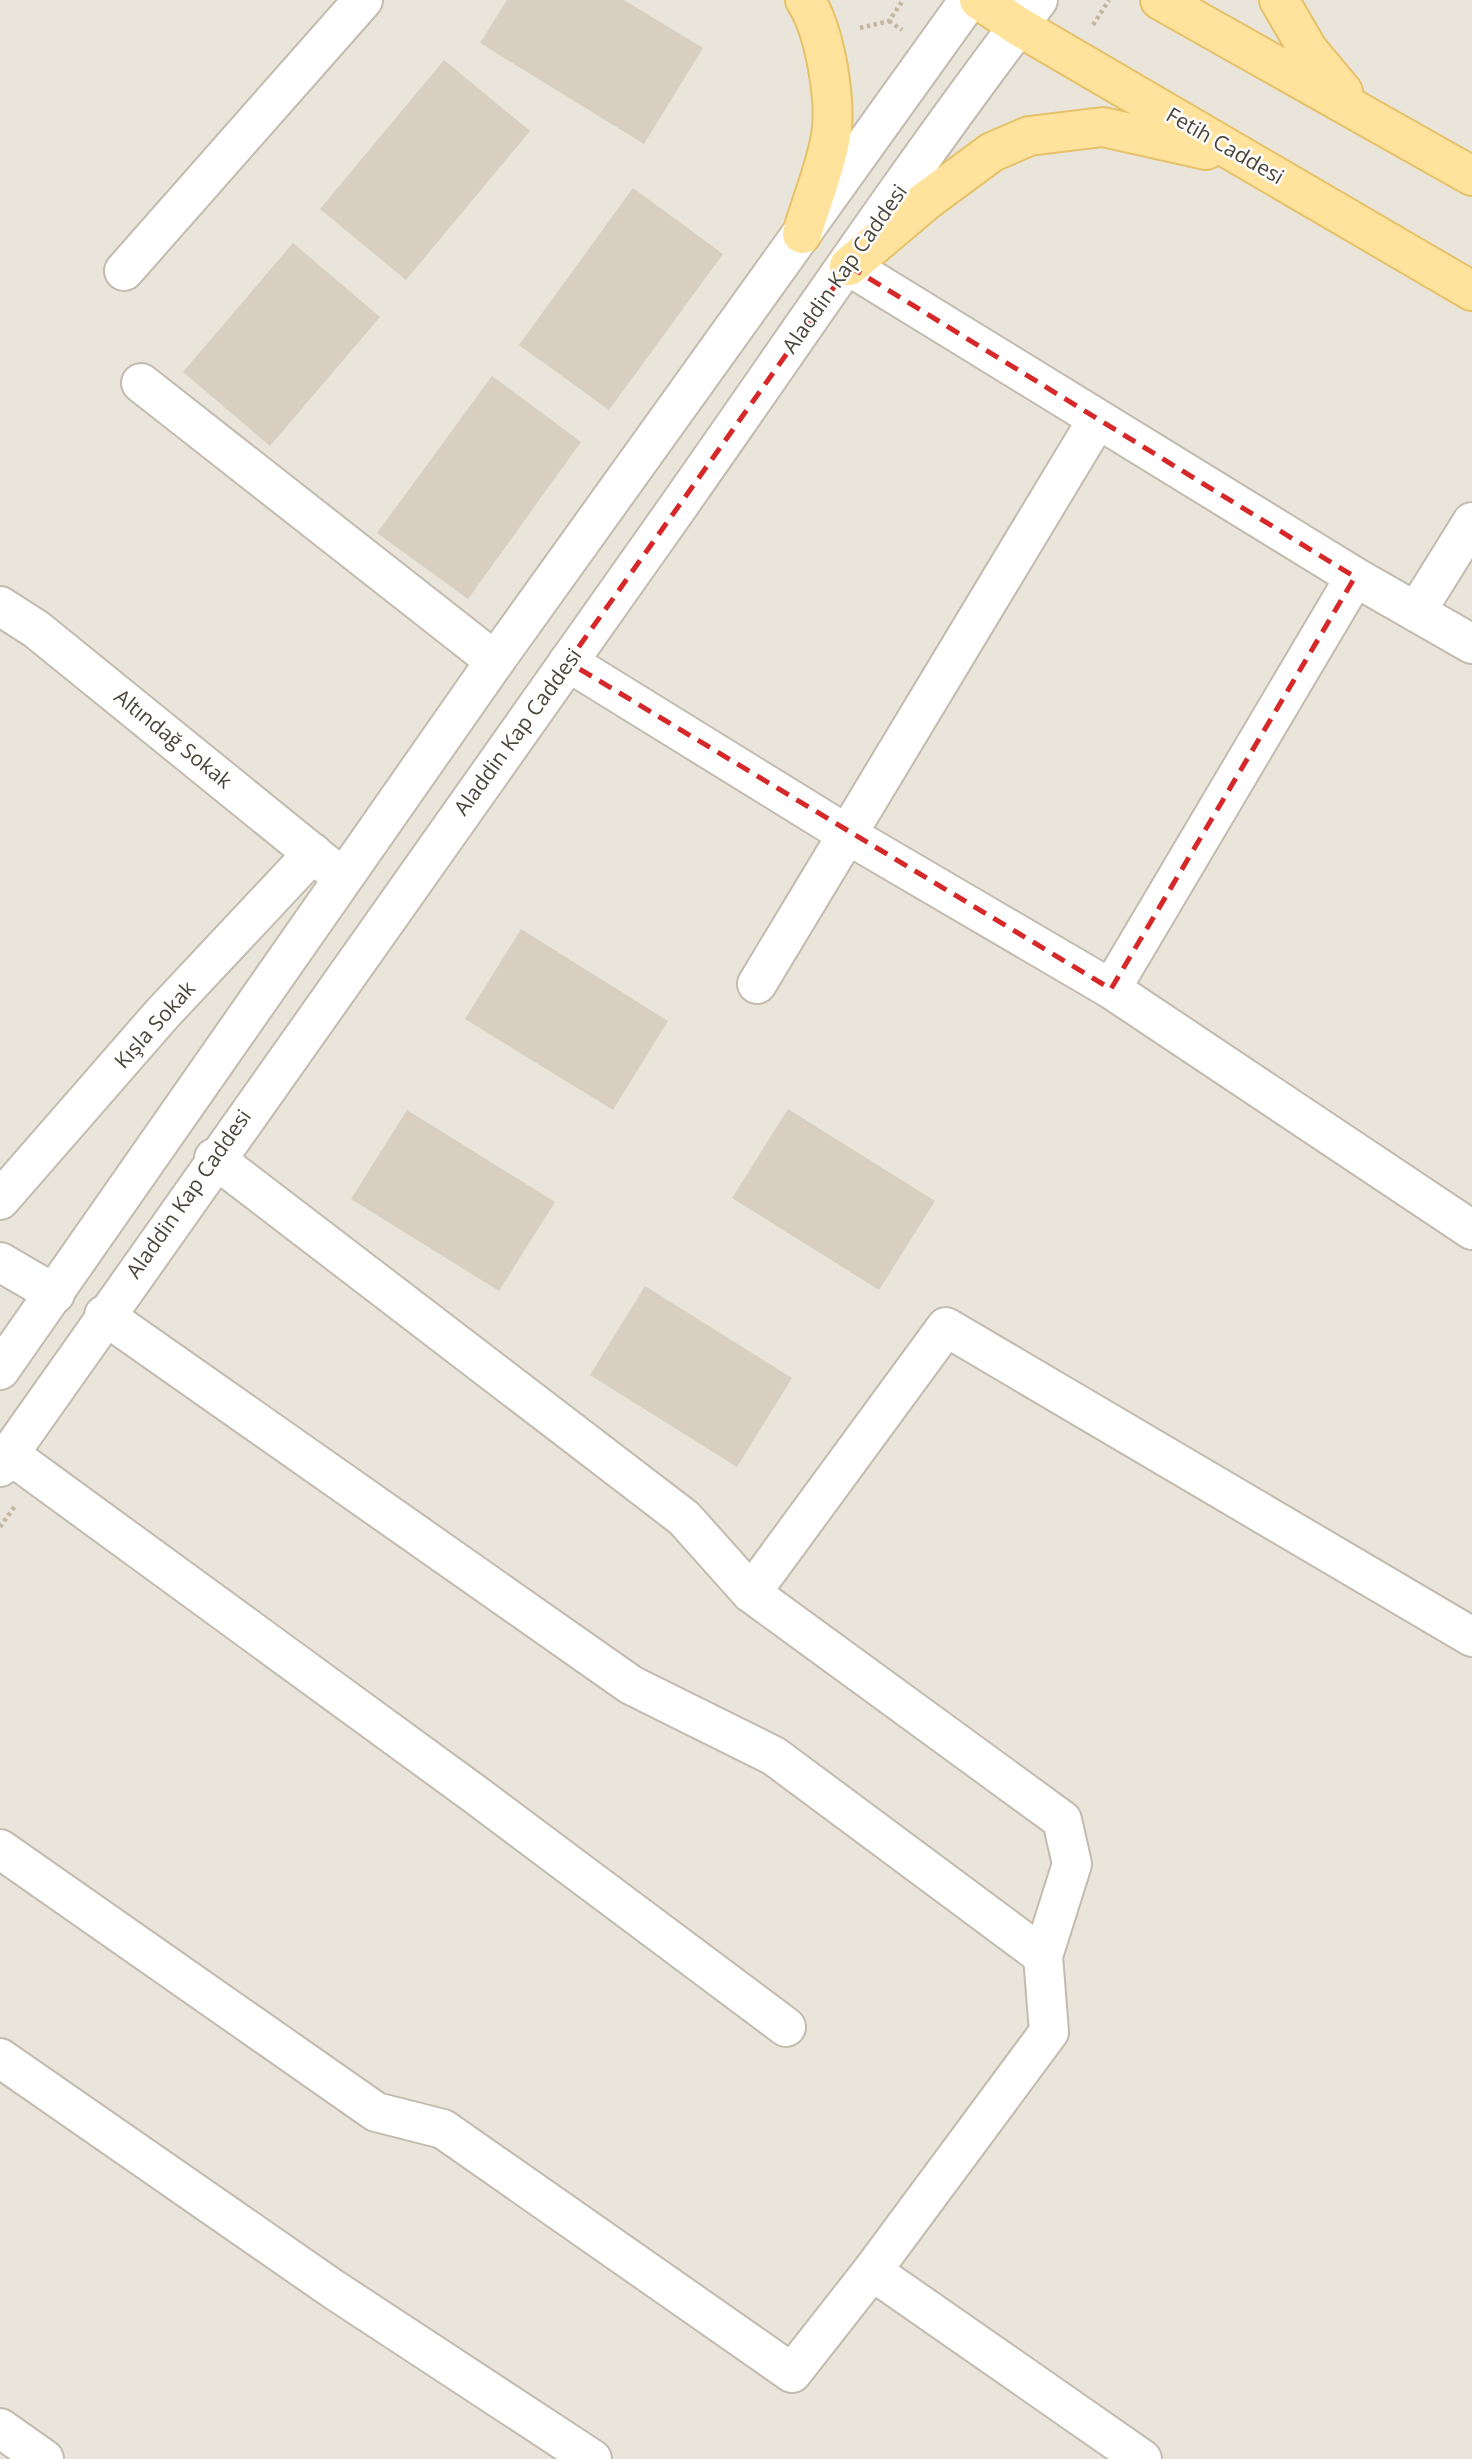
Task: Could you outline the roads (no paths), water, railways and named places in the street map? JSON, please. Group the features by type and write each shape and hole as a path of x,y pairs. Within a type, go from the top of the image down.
{"main road":[{"path":"802,234 831,138 829,68 812,11 805,0"},
{"name":"Fetih Caddesi","path":"979,0 1028,13 1253,162 1472,291"},
{"path":"1160,0 1472,176"},
{"path":"1279,0 1308,50 1358,110"},
{"path":"849,266 927,200 992,152 1029,136 1103,127 1162,138 1253,162"}],"street":[{"path":"124,271 363,0"},
{"path":"0,1370 342,877 969,0"},
{"name":"Aladdin Kap Caddesi","path":"4,1461 214,1158 849,266 976,80 1028,13"},
{"path":"849,266 1355,577 1472,644"},
{"path":"141,383 495,661"},
{"path":"757,984 1097,420"},
{"path":"1416,612 1472,522"},
{"path":"1111,989 1355,577"},
{"name":"Altındağ Sokak","path":"0,606 36,629 342,877"},
{"path":"568,662 848,835 1111,989 1472,1230"},
{"name":"Kışla Sokak","path":"0,1200 162,1014 313,853"},
{"path":"0,1849 376,2112 443,2129 792,2373 872,2271 1049,2032 1043,1956 1072,1864 1062,1820 751,1593 684,1518 214,1158"},
{"path":"0,1262 55,1294"},
{"path":"104,1315 631,1685 774,1756 1043,1956"},
{"path":"751,1593 946,1326 1472,1637"},
{"path":"4,1461 487,1803 786,2027"},
{"path":"0,2058 333,2289 592,2459"},
{"path":"872,2271 1142,2459"},
{"path":"0,2428 44,2459"}]}
